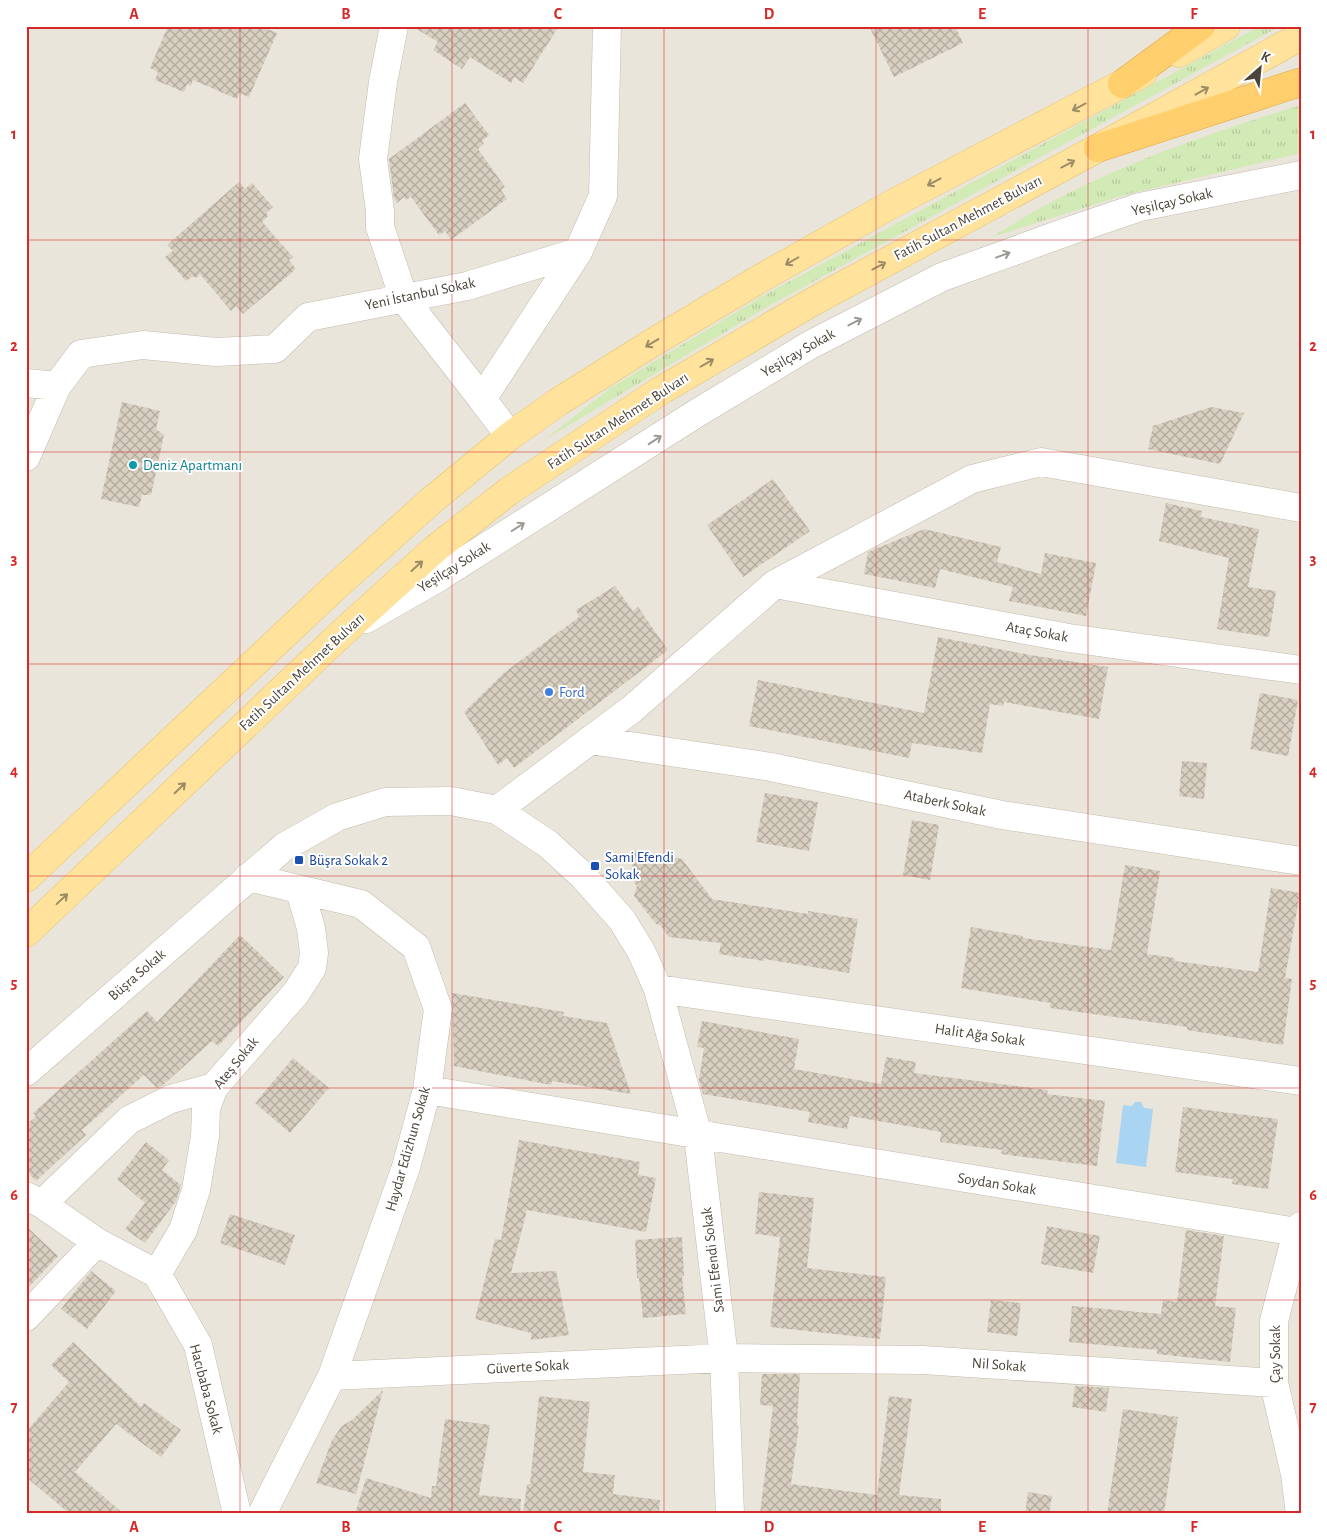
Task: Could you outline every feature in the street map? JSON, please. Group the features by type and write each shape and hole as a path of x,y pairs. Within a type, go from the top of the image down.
{"highway":[{"path":"1122,84 1202,26"},
{"path":"1098,148 1301,82"}],"main road":[{"path":"26,878 333,589 432,500 510,436 582,387 756,281 894,203 1122,84 1226,26"},
{"name":"Fatih Sultan Mehmet Bulvarı","path":"26,933 341,634 435,549 509,492 660,391 814,301 1301,36"}],"street":[{"path":"394,26 383,82 373,160 380,211 380,227 404,299 510,436"},
{"path":"482,400 578,252 603,196 607,26"},
{"name":"Yeşilçay Sokak","path":"341,634 439,577 697,413 810,345 942,278 1140,207 1301,175"},
{"name":"Yeni İstanbul Sokak","path":"26,457 57,386 81,354 143,345 216,352 275,348 308,317 467,286 578,252"},
{"path":"26,383 57,386"},
{"path":"496,810 632,709 775,584 972,479 1041,462 1301,508"},
{"name":"Ataç Sokak","path":"775,584 1069,638 1301,670"},
{"name":"Ataberk Sokak","path":"590,740 771,767 1002,815 1301,861"},
{"name":"Sami Efendi Sokak","path":"248,877 284,847 337,817 385,802 451,801 496,810 548,844 583,876 622,920 641,951 658,989 698,1136 724,1358 730,1514"},
{"name":"Haydar Edizhun Sokak","path":"248,877 360,904 416,947 438,1010 427,1090 406,1168 332,1376 262,1514"},
{"name":"Büşra Sokak","path":"26,1072 248,877"},
{"name":"Ateş Sokak","path":"157,1274 183,1230 196,1190 206,1136 206,1108 214,1087 296,992 312,968 314,953 310,928 300,891"},
{"name":"Halit Ağa Sokak","path":"658,989 1301,1081"},
{"path":"157,1274 97,1242 34,1200 129,1120 171,1099 214,1087"},
{"name":"Soydan Sokak","path":"427,1090 698,1136 1299,1229"},
{"name":"Çay Sokak","path":"1299,1229 1274,1321 1274,1383 1296,1474 1300,1514"},
{"path":"26,1317 97,1242"},
{"name":"Hacıbaba Sokak","path":"157,1274 198,1345 237,1514"},
{"name":"Güverte Sokak","path":"332,1376 724,1358"},
{"name":"Nil Sokak","path":"724,1358 923,1360 1274,1383"}],"shaded area":[{"path":"26,26 1301,26 1301,1514 26,1514"}],"green space":[{"path":"1260,26 1280,26 767,307 544,440 612,387 761,297"},
{"path":"1301,105 1301,153 1121,196 992,237 1031,213 1106,175 1202,137"}],"water":[{"path":"1135,1102 1141,1102 1144,1108 1153,1109 1146,1167 1116,1163 1123,1105 1132,1106"}],"building":[{"path":"168,26 260,26 277,33 249,97 239,93 237,99 193,80 191,86 187,84 184,92 155,80 158,72 150,68"},
{"path":"412,26 559,26 523,83 514,77 511,83 470,57 462,69 433,50 438,42"},
{"path":"869,26 955,26 963,43 894,77"},
{"path":"465,103 489,135 482,141 484,144 478,149 505,187 501,190 507,199 451,240 445,231 439,235 411,197 406,200 404,197 397,203 394,198 389,159"},
{"path":"239,182 245,189 252,183 273,207 266,213 268,216 262,222 293,257 289,260 296,269 243,314 236,306 231,311 200,274 196,278 193,276 186,281 165,257 173,251 167,245"},
{"name":"Deniz Apartmanı","path":"122,402 160,411 156,429 164,435 151,495 142,495 139,507 101,499"},
{"path":"1211,407 1244,413 1220,464 1148,449 1153,426"},
{"path":"773,479 810,531 743,577 707,525"},
{"path":"1166,503 1202,511 1201,517 1259,529 1248,587 1276,591 1269,637 1217,629 1229,558 1159,541"},
{"path":"924,529 1001,547 997,562 1041,574 1045,553 1096,563 1086,616 1009,601 1013,587 940,569 935,588 864,574 868,552"},
{"name":"Ford","path":"615,586 633,611 638,607 668,650 514,768 507,758 498,765 464,712 505,672 579,617 576,610"},
{"path":"938,637 1030,655 1108,667 1099,719 1004,702 1003,706 990,704 982,753 912,743 909,758 749,726 758,680 924,713"},
{"path":"1260,693 1298,700 1288,756 1250,749"},
{"path":"1182,761 1207,763 1204,799 1179,796"},
{"path":"765,793 818,802 809,851 756,842"},
{"path":"912,820 939,825 930,880 903,875"},
{"path":"635,850 682,859 712,899 808,914 808,911 858,919 849,973 764,959 764,961 719,954 721,943 669,937 634,896 637,886 630,877"},
{"path":"1125,865 1160,871 1147,954 1175,958 1175,961 1258,972 1271,888 1300,893 1285,978 1292,979 1283,1045 1187,1030 1187,1027 1050,1008 1050,1003 961,988 971,927 1023,936 1023,938 1111,950"},
{"path":"240,935 284,977 218,1046 212,1041 162,1086 157,1088 144,1075 82,1130 86,1135 36,1181 26,1170 26,1125 36,1116 33,1113 147,1011 157,1022"},
{"path":"452,993 564,1012 563,1016 607,1023 631,1094 552,1081 551,1085 454,1066"},
{"path":"702,1021 799,1039 794,1069 881,1084 886,1057 916,1062 914,1073 1048,1090 1047,1094 1105,1101 1097,1166 1001,1154 1002,1150 940,1142 941,1132 850,1116 847,1129 808,1122 810,1112 703,1094 699,1080 704,1048 697,1047"},
{"path":"293,1058 329,1088 290,1133 255,1103"},
{"path":"1183,1107 1278,1119 1268,1189 1232,1184 1233,1179 1175,1172"},
{"path":"519,1140 640,1162 638,1175 656,1178 646,1232 527,1210 511,1273 556,1271 569,1335 531,1340 531,1333 475,1319 495,1239 501,1240"},
{"path":"146,1142 169,1160 162,1170 181,1185 176,1201 145,1243 125,1229 145,1203 117,1179"},
{"path":"759,1192 814,1198 807,1268 886,1277 880,1339 770,1327 780,1237 755,1234"},
{"path":"230,1214 295,1235 285,1265 220,1243"},
{"path":"26,1226 58,1256 26,1290"},
{"path":"1047,1226 1100,1236 1093,1273 1041,1264"},
{"path":"1186,1230 1224,1236 1215,1306 1236,1308 1230,1362 1157,1354 1157,1350 1069,1342 1072,1306 1161,1314 1163,1300 1177,1302"},
{"path":"682,1237 684,1276 682,1276 686,1314 643,1318 639,1278 637,1278 635,1240"},
{"path":"91,1271 116,1291 87,1329 61,1309"},
{"path":"991,1300 1021,1303 1017,1336 987,1332"},
{"path":"73,1342 141,1407 144,1403 181,1430 161,1457 116,1424 75,1472 124,1514 70,1514 26,1477 26,1432 69,1382 51,1365"},
{"path":"762,1374 800,1374 797,1425 799,1425 791,1484 877,1495 889,1396 912,1399 899,1495 941,1499 941,1514 760,1514 773,1406 760,1405"},
{"path":"1075,1386 1109,1388 1106,1412 1072,1407"},
{"path":"383,1390 356,1494 316,1483 332,1440 342,1426 352,1420"},
{"path":"539,1396 590,1402 583,1472 615,1475 613,1494 660,1500 659,1514 523,1514 527,1484 530,1484"},
{"path":"1123,1409 1178,1417 1164,1514 1107,1514"},
{"path":"445,1419 490,1425 479,1495 521,1499 520,1514 355,1514 366,1478 431,1498 432,1486 436,1486"},
{"path":"1028,1492 1052,1496 1049,1514 1025,1514"}],"place":[{"name":"Deniz Apartmanı","path":"133,465"},
{"name":"Ford","path":"549,692"},
{"name":"Büşra Sokak 2","path":"299,860"},
{"name":"Sami Efendi Sokak","path":"595,866"}]}
